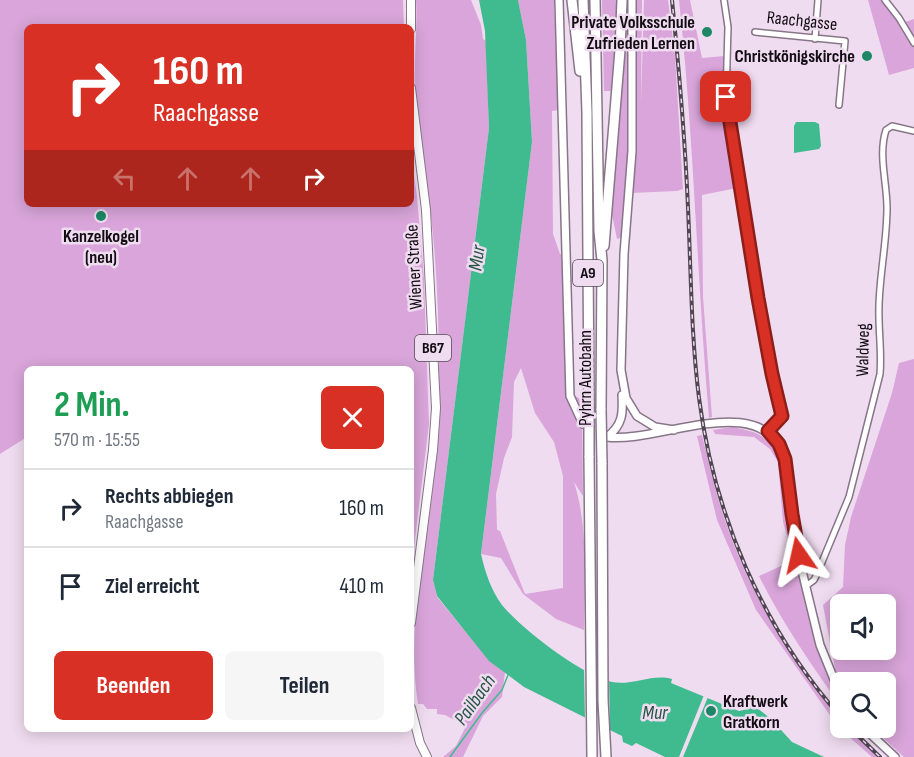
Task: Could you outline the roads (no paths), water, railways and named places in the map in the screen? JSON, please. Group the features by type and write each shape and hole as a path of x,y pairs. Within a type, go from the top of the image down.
{"highway":[{"path":"572,0 586,142"},
{"name":"Pyhrn Autobahn","path":"583,0 592,757"},
{"name":"Pyhrn Autobahn","path":"595,0 598,231 602,260 601,410 606,757"},
{"path":"602,260 620,50 622,0"}],"main road":[{"path":"411,0 411,24"},
{"path":"559,0 570,396 583,424"},
{"path":"632,0 632,151 622,282 620,355 623,416 618,427 607,437 620,439 637,437 722,422 738,422 766,430 779,444 785,459 792,514 806,586 820,645 831,672"},
{"name":"Wiener Straße","path":"414,112 426,210 436,408 433,450 414,599"},
{"path":"622,383 629,405 638,416 655,427 674,430"},
{"path":"414,717 427,757"},
{"path":"875,738 895,757"}],"street":[{"path":"724,0 728,27 726,97 758,298 782,416 766,430"},
{"path":"815,39 818,0"},
{"path":"885,0 914,43"},
{"name":"Raachgasse","path":"755,32 845,41 839,105"},
{"name":"Waldweg","path":"806,586 814,580 817,574 849,497 880,374 879,305 887,206 883,170 884,137 886,130 892,126 914,131"}],"water":[{"name":"Mur","path":"479,0 518,0 526,40 532,142 481,554 492,587 502,605 523,626 553,650 585,671 620,683 657,678 672,679 671,683 739,711 756,707 771,719 792,742 824,757 665,757 636,743 632,746 623,742 622,736 524,687 489,661 437,596 433,580 489,128 485,31"},
{"path":"796,122 819,124 821,146 819,149 794,153"}],"waterway":[{"name":"Pailbach","path":"450,757 502,690 508,675"}],"railway":[{"path":"672,0 685,156 694,351 706,441 716,484 746,568 787,646 830,704"},
{"path":"860,738 880,757"}],"place":[{"name":"Private Volksschule Zufrieden Lernen","path":"707,32"},
{"name":"Christkönigskirche","path":"867,56"},
{"name":"Kanzelkogel (neu)","path":"101,216"},
{"name":"Kraftwerk Gratkorn","path":"711,711"}]}
